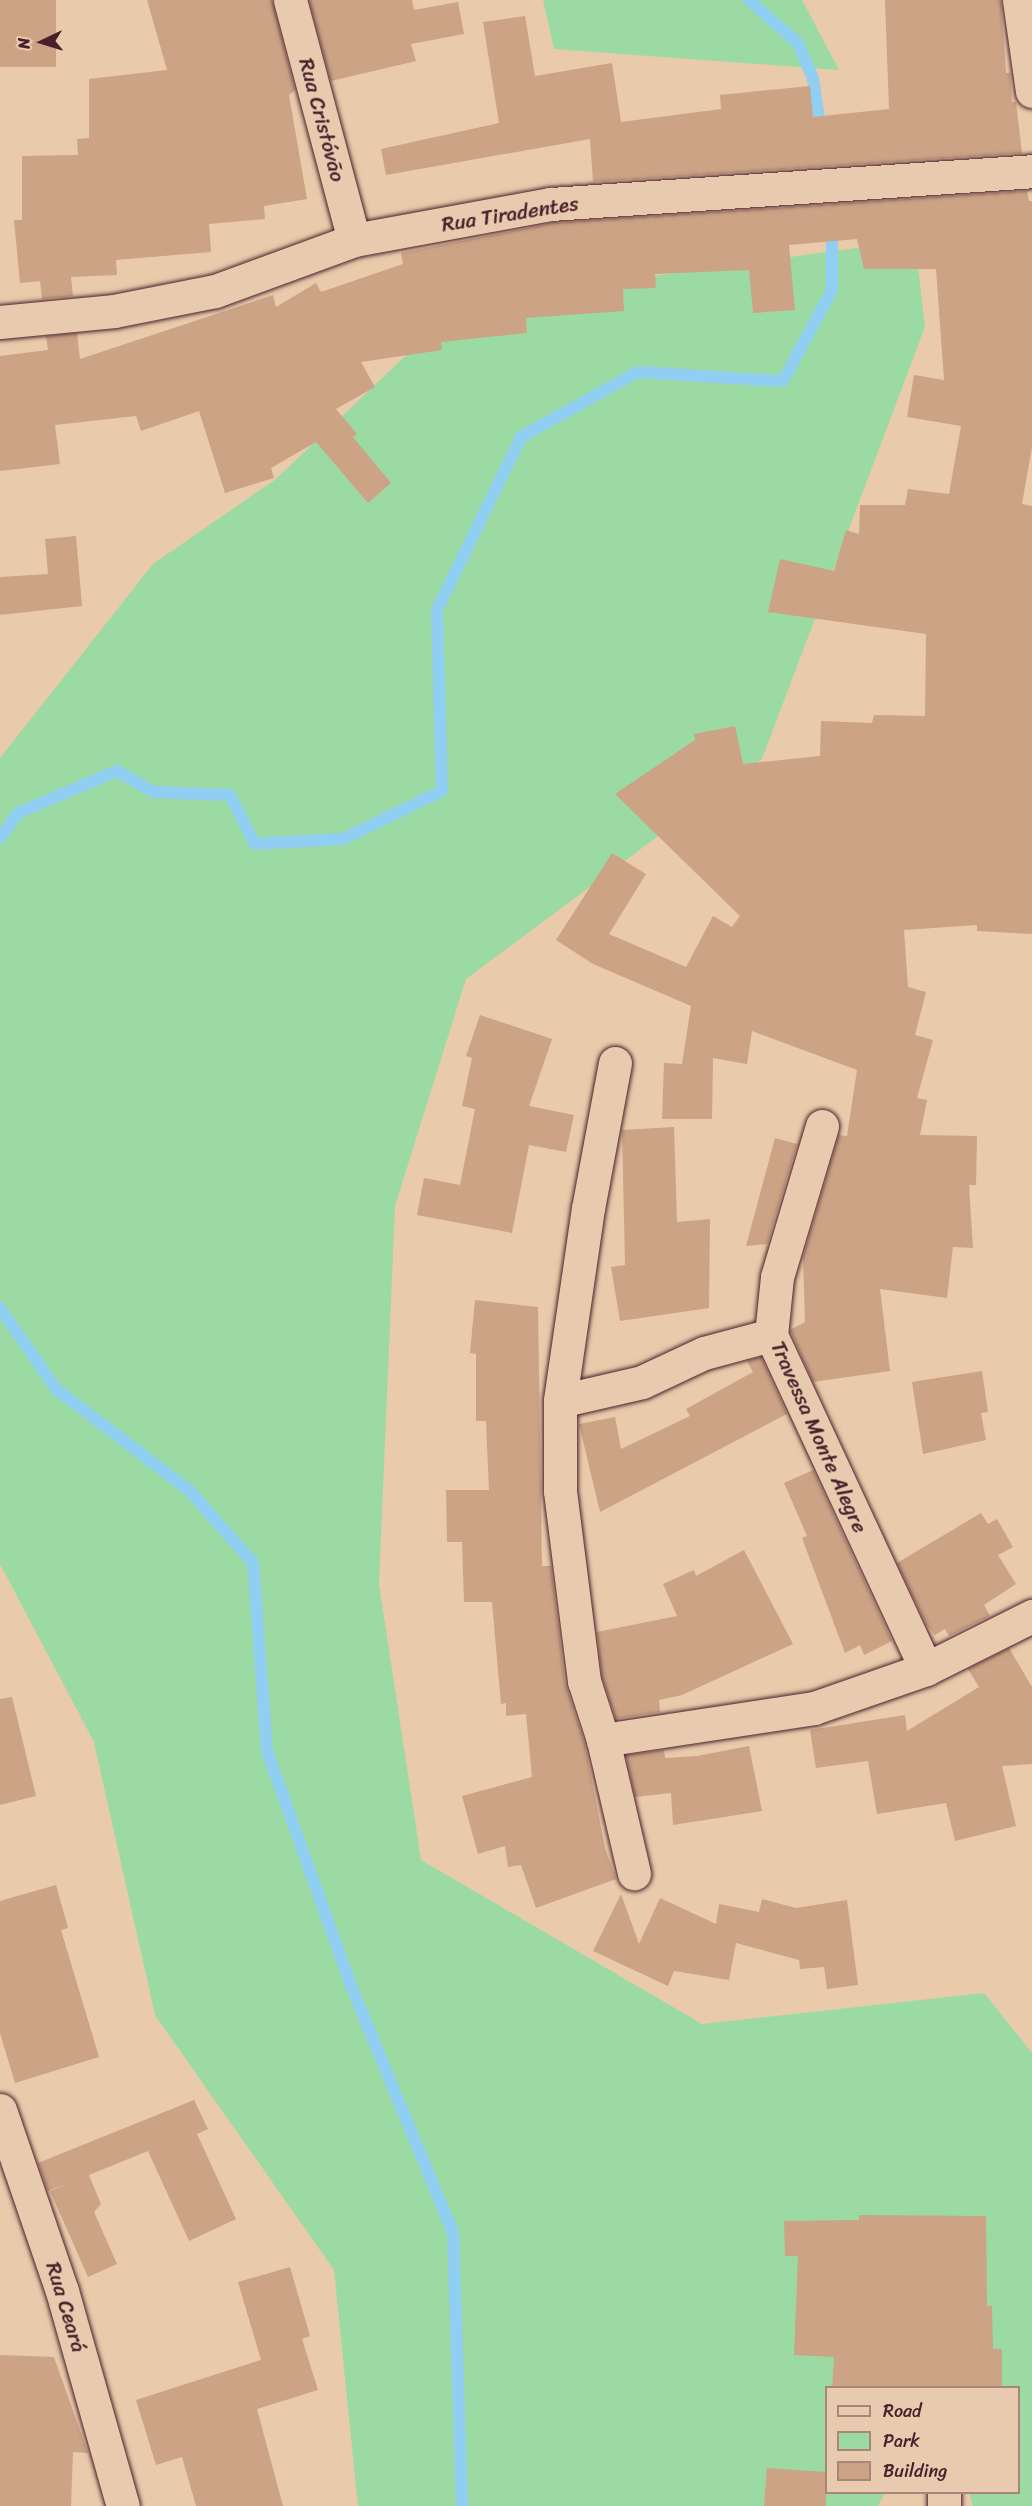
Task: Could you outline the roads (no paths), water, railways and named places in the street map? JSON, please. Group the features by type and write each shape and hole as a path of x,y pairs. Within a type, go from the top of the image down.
{"street":[{"name":"Rua Cristóvão","path":"290,0 354,240"},
{"path":"1024,4 1032,91"},
{"name":"Rua Tiradentes","path":"0,322 114,310 215,291 354,240 551,204 1032,171"},
{"path":"615,1063 588,1208 560,1401 560,1491 584,1681 603,1740 634,1873"},
{"name":"Travessa Monte Alegre","path":"822,1126 777,1277 771,1335 926,1669"},
{"path":"560,1401 642,1382 704,1353 771,1335"},
{"path":"603,1740 814,1708 926,1669 1032,1616"},
{"name":"Rua Ceará","path":"0,2110 62,2291 123,2506"}],"waterway":[{"path":"749,0 798,43 813,79 821,132"},
{"path":"0,838 18,813 117,771 154,792 230,795 255,844 343,839 442,791 437,610 521,437 638,372 783,381 832,290 832,225"},
{"path":"0,1308 56,1389 190,1491 253,1563 267,1751 350,1983 453,2233 462,2506"}]}
